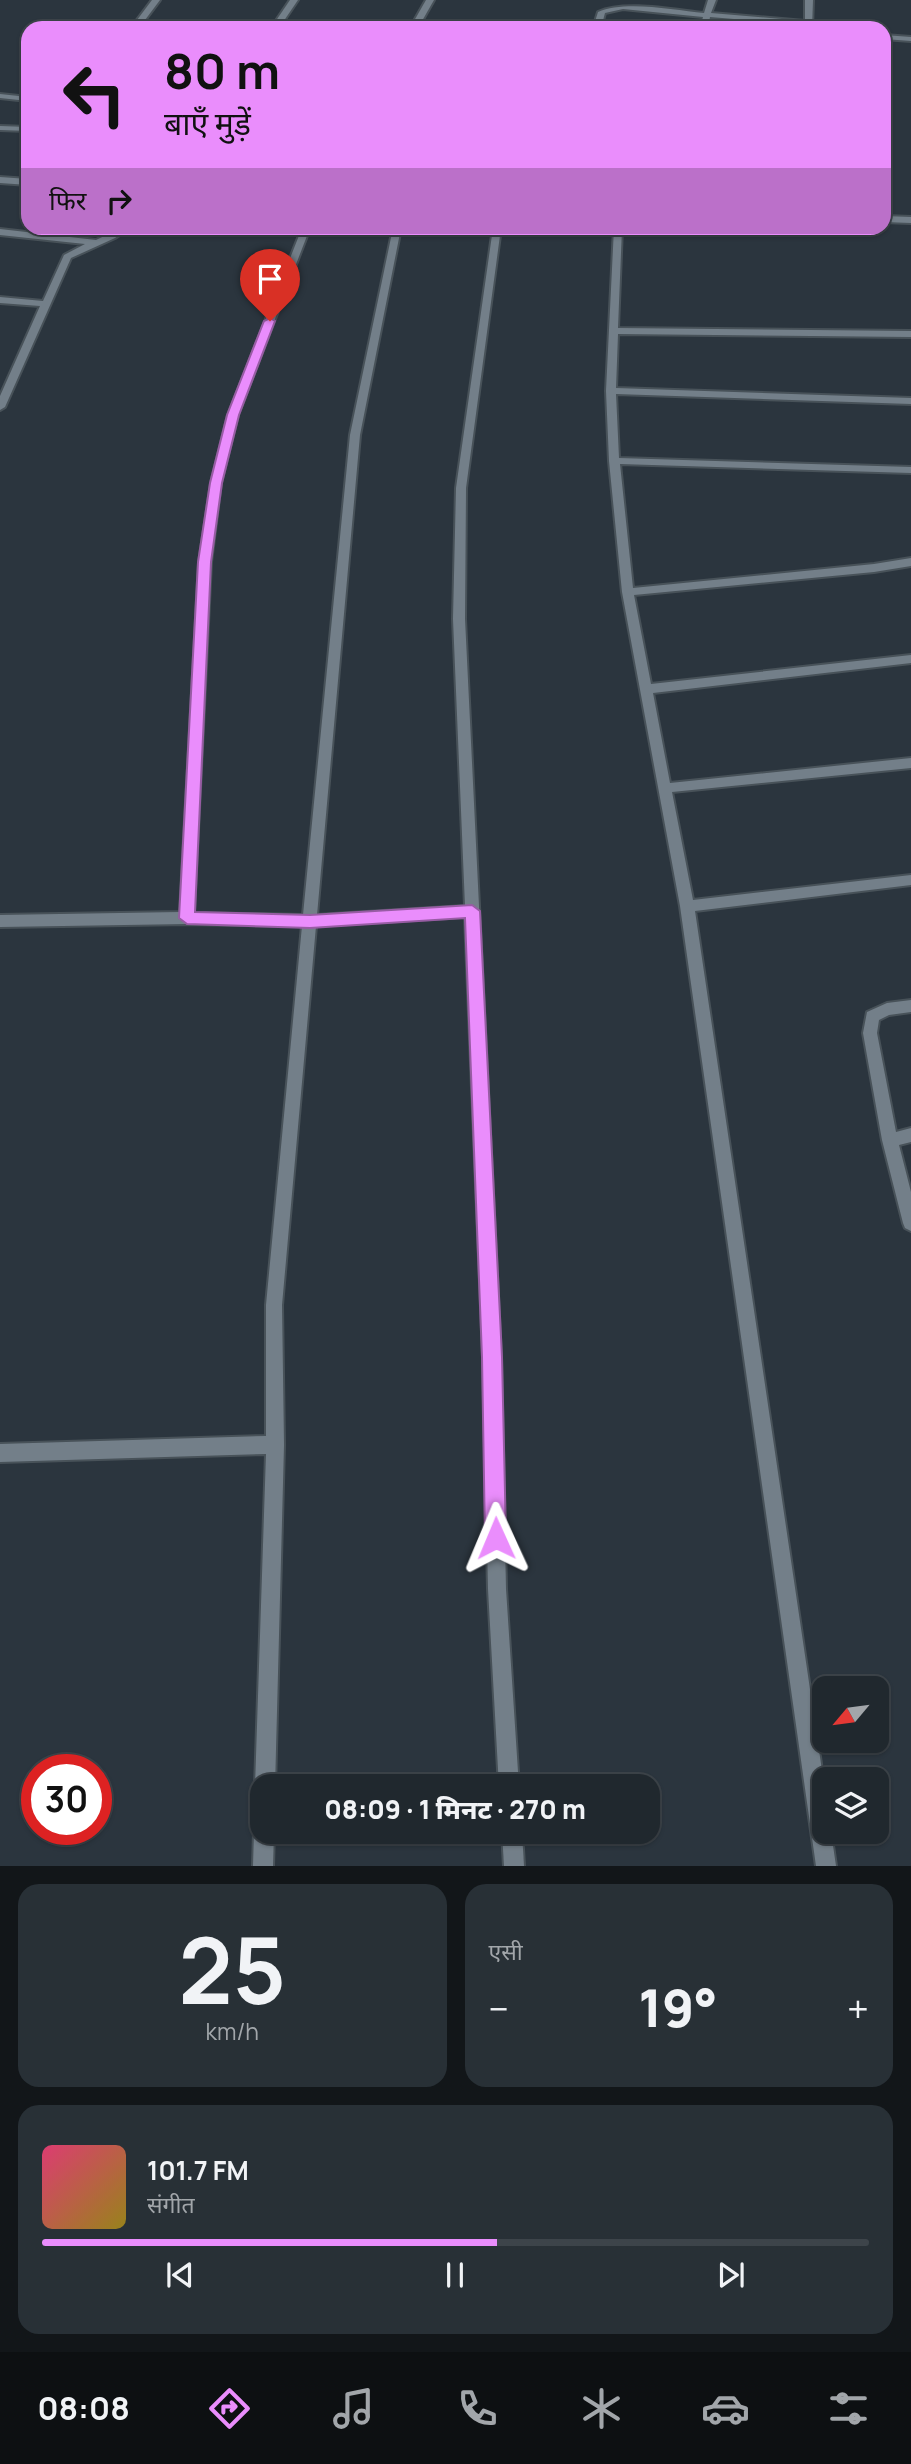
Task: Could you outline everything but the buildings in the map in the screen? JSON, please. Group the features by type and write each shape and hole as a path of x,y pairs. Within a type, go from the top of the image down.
{"street":[{"path":"140,21 156,0"},
{"path":"280,21 294,0"},
{"path":"418,21 430,0"},
{"path":"706,21 712,0"},
{"path":"808,21 809,0"},
{"path":"599,21 602,12 610,8 762,21"},
{"path":"891,38 911,39"},
{"path":"0,96 21,98"},
{"path":"0,128 21,130"},
{"path":"0,180 21,182"},
{"path":"891,219 911,220"},
{"path":"0,232 21,234"},
{"path":"28,235 94,242"},
{"path":"0,407 67,257 94,242 115,235"},
{"path":"187,918 205,562 216,483 233,415 303,235"},
{"path":"265,1774 275,1446 274,1305 355,435 396,235"},
{"path":"496,235 461,488 459,619 492,1357 497,1589 508,1774"},
{"path":"618,235 611,391 614,461 628,592 687,906 826,1866"},
{"path":"0,300 46,304"},
{"path":"613,331 911,334"},
{"path":"611,391 911,401"},
{"path":"614,461 911,470"},
{"path":"628,592 911,562"},
{"path":"646,689 911,659"},
{"path":"665,788 911,763"},
{"path":"687,906 911,880"},
{"path":"0,922 187,918 310,921 472,911"},
{"path":"911,1006 887,1009 872,1016 870,1033 890,1140 911,1223"},
{"path":"890,1140 911,1135"},
{"path":"0,1453 275,1446"},
{"path":"263,1866 264,1844"},
{"path":"513,1844 514,1866"}],"route":[{"path":"270,321 233,415 216,483 205,562 187,918 310,921 472,911 492,1357 496,1538"}]}
